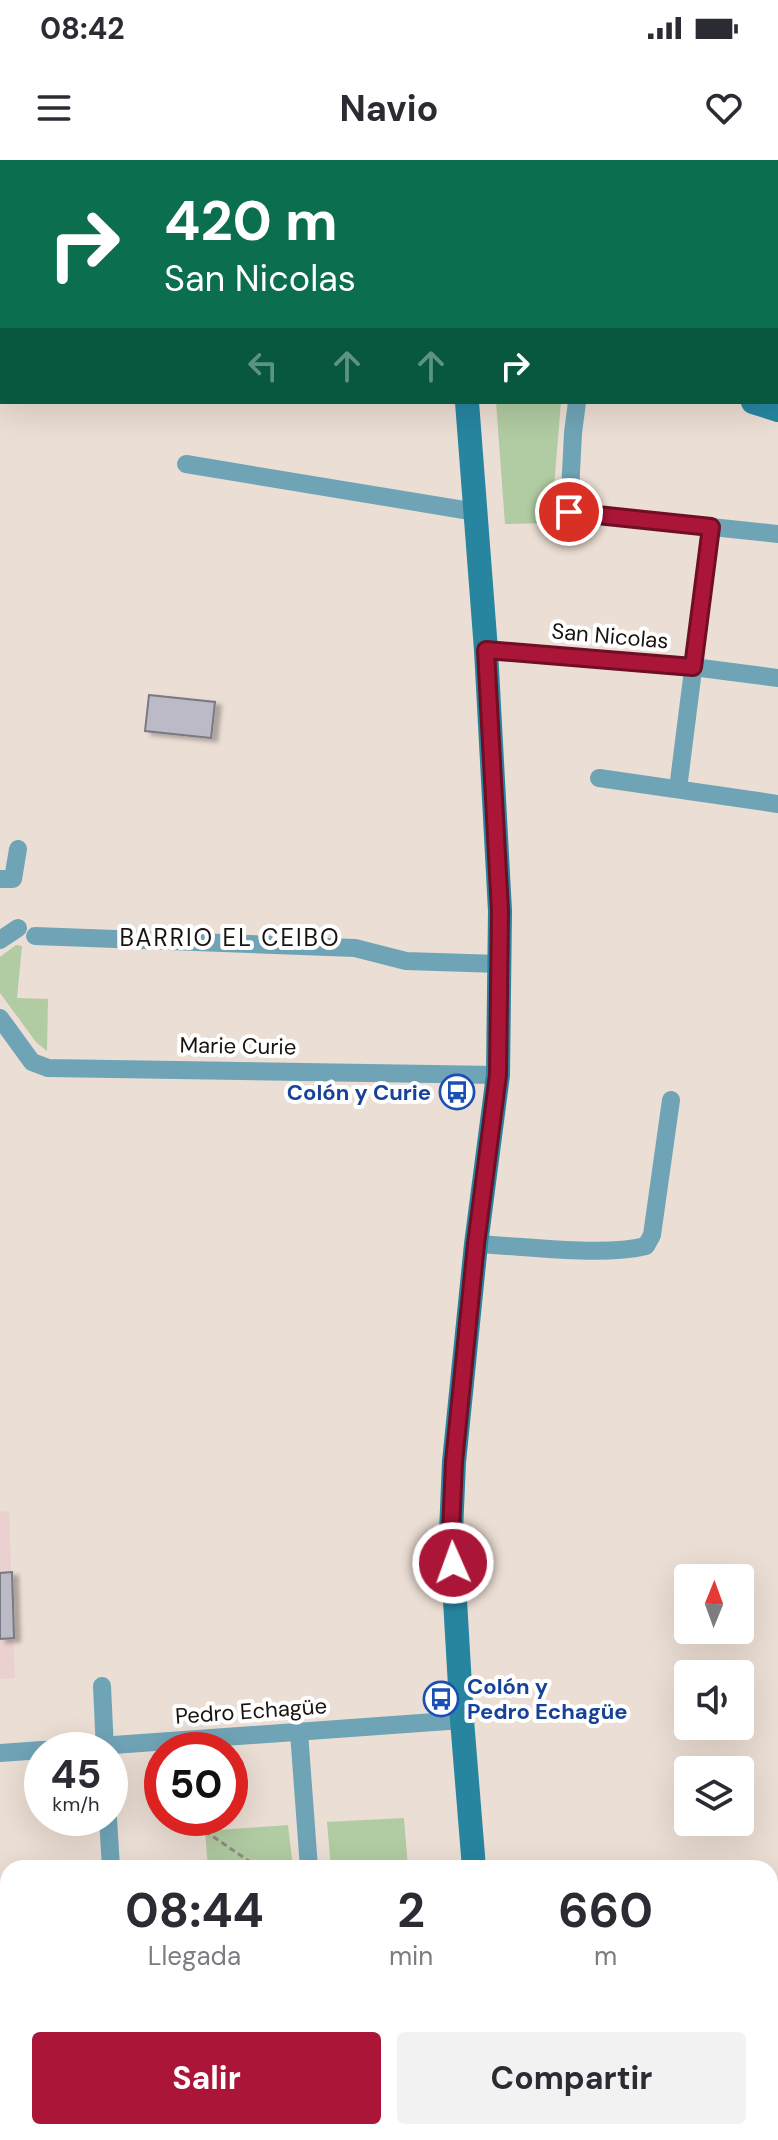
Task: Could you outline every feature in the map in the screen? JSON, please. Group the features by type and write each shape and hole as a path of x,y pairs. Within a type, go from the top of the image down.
{"main road":[{"path":"467,404 486,650 500,911 498,1075 476,1244 454,1462 451,1532 473,1860"}],"street":[{"path":"577,404 569,512 778,534"},
{"path":"186,464 476,512"},
{"path":"678,789 711,527"},
{"name":"San Nicolas","path":"486,650 693,667 778,678"},
{"path":"599,778 778,804"},
{"path":"0,879 13,879 18,849"},
{"path":"0,940 26,932 355,948 406,961 499,964"},
{"name":"Marie Curie","path":"0,1018 32,1062 48,1068 498,1075"},
{"path":"476,1244 604,1250 630,1250 646,1246 652,1235 671,1100"},
{"path":"102,1686 104,1732"},
{"name":"Pedro Echagüe","path":"128,1746 462,1720"},
{"path":"299,1732 308,1860"},
{"name":"Pedro Echagüe","path":"0,1753 24,1751"},
{"path":"109,1836 111,1860"}],"path":[{"path":"212,1836 247,1860"}],"shaded area":[{"path":"9,1511 15,1678 0,1679 0,1512"}],"green space":[{"path":"496,404 561,404 551,523 505,524"},
{"path":"16,945 22,946 17,998 48,999 47,1051 36,1042 0,993 0,957"},
{"path":"404,1818 407,1860 330,1860 327,1822"},
{"path":"288,1825 292,1860 207,1860 205,1836 248,1836 248,1828"}],"building":[{"path":"149,695 215,702 211,738 145,731"},
{"path":"12,1572 14,1638 0,1639 0,1573"}],"place":[{"name":"Colón y Curie","path":"457,1092"},
{"name":"Colón y Pedro Echagüe","path":"441,1699"}],"district":[{"name":"BARRIO EL CEIBO","path":"230,937"}],"route":[{"path":"453,1563 454,1462 476,1244 498,1075 500,911 486,650 693,667 711,527 569,512"}]}
